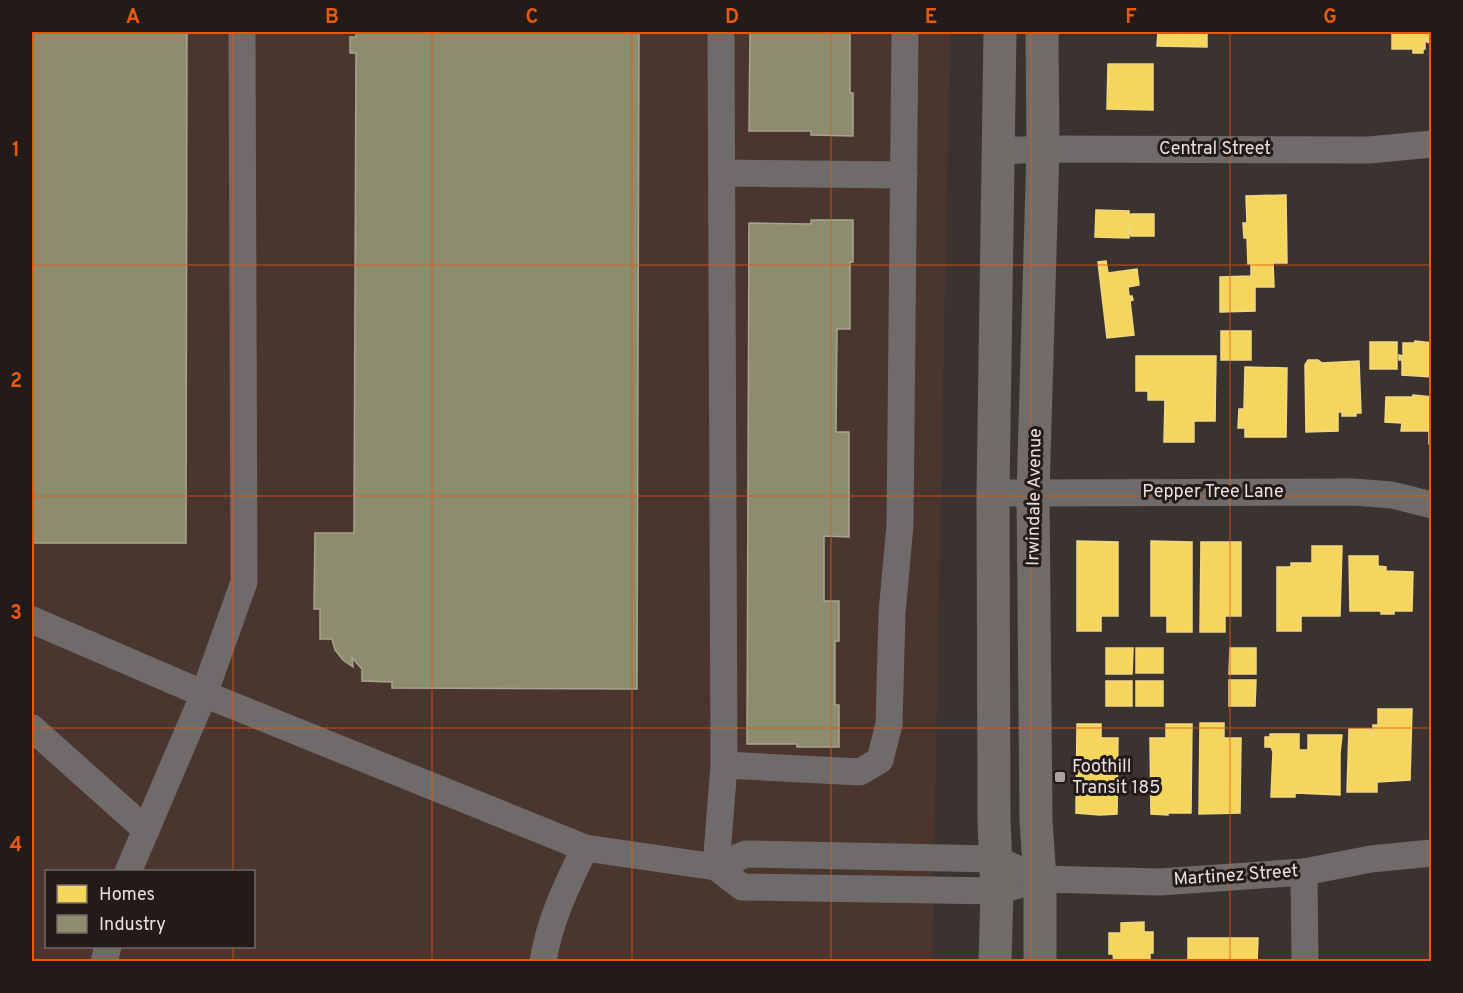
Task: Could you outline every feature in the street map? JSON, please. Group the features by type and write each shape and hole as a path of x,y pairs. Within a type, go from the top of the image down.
{"main road":[{"path":"995,962 997,891 993,493 1000,32"},
{"name":"Irwindale Avenue","path":"1040,962 1040,879 1036,821 1033,493 1043,148 1042,32"}],"street":[{"path":"129,870 204,694 244,582 242,32"},
{"path":"716,867 724,765 721,32"},
{"path":"724,765 860,772 880,760 889,724 892,613 900,525 905,32"},
{"name":"Central Street","path":"999,151 1043,148 1369,150 1431,144"},
{"path":"722,173 904,174"},
{"name":"Pepper Tree Lane","path":"993,493 1354,492 1392,495 1431,505"},
{"path":"32,620 204,694 585,848 716,867 742,887 997,891 1040,879"},
{"path":"32,728 146,830"},
{"path":"543,962 546,941 562,897 585,848"},
{"name":"Martinez Street","path":"1040,879 1160,882 1304,872 1371,859 1431,853"},
{"path":"716,867 746,854 996,859 1040,879"},
{"path":"1304,872 1305,962"}],"shaded area":[{"path":"32,32 950,32 932,961 32,961"}],"building: Homes":[{"path":"1158,32 1207,32 1207,47 1157,46"},
{"path":"1392,32 1432,32 1432,44 1425,41 1423,53 1413,53 1413,49 1392,49"},
{"path":"1108,64 1153,64 1153,110 1107,109"},
{"path":"1286,195 1287,263 1273,263 1274,287 1255,287 1255,311 1220,312 1220,277 1251,276 1243,223 1247,223 1246,196"},
{"path":"1096,210 1129,211 1129,216 1131,214 1154,214 1154,236 1131,236 1129,226 1129,238 1095,237"},
{"path":"1106,261 1108,273 1137,269 1139,285 1128,287 1129,296 1132,296 1133,300 1130,301 1134,335 1107,338 1098,262"},
{"path":"1221,331 1251,331 1251,360 1221,360"},
{"path":"1415,341 1432,343 1432,377 1402,375 1402,360 1399,360 1399,355 1403,356 1403,343 1414,343"},
{"path":"1370,342 1397,342 1397,369 1370,369"},
{"path":"1136,356 1216,356 1215,421 1194,421 1194,442 1164,442 1165,400 1148,400 1148,391 1136,391"},
{"path":"1308,360 1318,360 1322,363 1359,361 1361,413 1356,413 1356,416 1342,416 1342,412 1338,412 1338,431 1306,432 1305,365"},
{"path":"1245,367 1287,368 1286,437 1245,437 1245,428 1238,428 1239,409 1244,409"},
{"path":"1413,395 1432,397 1432,444 1429,444 1429,431 1401,431 1402,423 1385,422 1386,397 1413,397"},
{"path":"1077,541 1118,542 1118,616 1101,616 1101,631 1077,631"},
{"path":"1151,541 1192,542 1192,632 1167,632 1167,616 1151,616"},
{"path":"1201,542 1241,542 1241,616 1225,616 1225,632 1200,632"},
{"path":"1312,546 1342,546 1340,616 1301,616 1301,631 1277,631 1277,567 1291,567 1291,563 1312,563"},
{"path":"1349,556 1378,556 1378,566 1386,567 1386,571 1413,572 1412,611 1381,614 1381,611 1350,611"},
{"path":"1106,648 1133,648 1132,674 1106,674"},
{"path":"1136,648 1163,648 1163,673 1136,673"},
{"path":"1230,648 1256,648 1256,674 1229,674"},
{"path":"1229,680 1256,680 1255,706 1229,706"},
{"path":"1106,681 1132,681 1132,706 1106,706"},
{"path":"1136,681 1163,681 1163,706 1136,706"},
{"path":"1378,709 1412,709 1410,780 1377,782 1377,792 1347,792 1349,729 1371,729 1372,740 1373,725 1378,725"},
{"path":"1200,723 1224,723 1224,738 1241,738 1240,813 1199,814"},
{"path":"1077,724 1101,724 1101,738 1118,738 1117,814 1076,813"},
{"path":"1166,724 1192,724 1191,813 1151,814 1150,738 1166,738"},
{"path":"1270,734 1299,734 1299,750 1308,750 1308,735 1342,735 1340,795 1295,793 1295,797 1271,797 1273,752 1271,747 1265,747 1265,737 1270,737"},
{"path":"1144,922 1144,932 1153,932 1153,953 1150,953 1150,962 1114,962 1113,954 1109,954 1109,933 1121,933 1121,923"},
{"path":"1188,938 1258,938 1257,962 1188,962"}],"building: Industry":[{"path":"32,32 187,32 186,543 32,543"},
{"path":"356,32 639,32 637,689 392,688 392,682 362,681 362,669 352,658 353,667 335,650 332,639 320,639 320,609 314,609 315,533 354,533 356,53 350,53 350,37 356,37"},
{"path":"750,32 850,32 853,136 811,135 811,131 749,131"},
{"path":"811,220 853,220 853,262 850,262 850,329 837,329 836,432 849,432 849,537 824,536 824,601 839,601 839,641 835,641 835,705 839,705 839,747 747,744 749,223 811,224"}],"place":[{"name":"Foothill Transit 185","path":"1060,777"}]}
